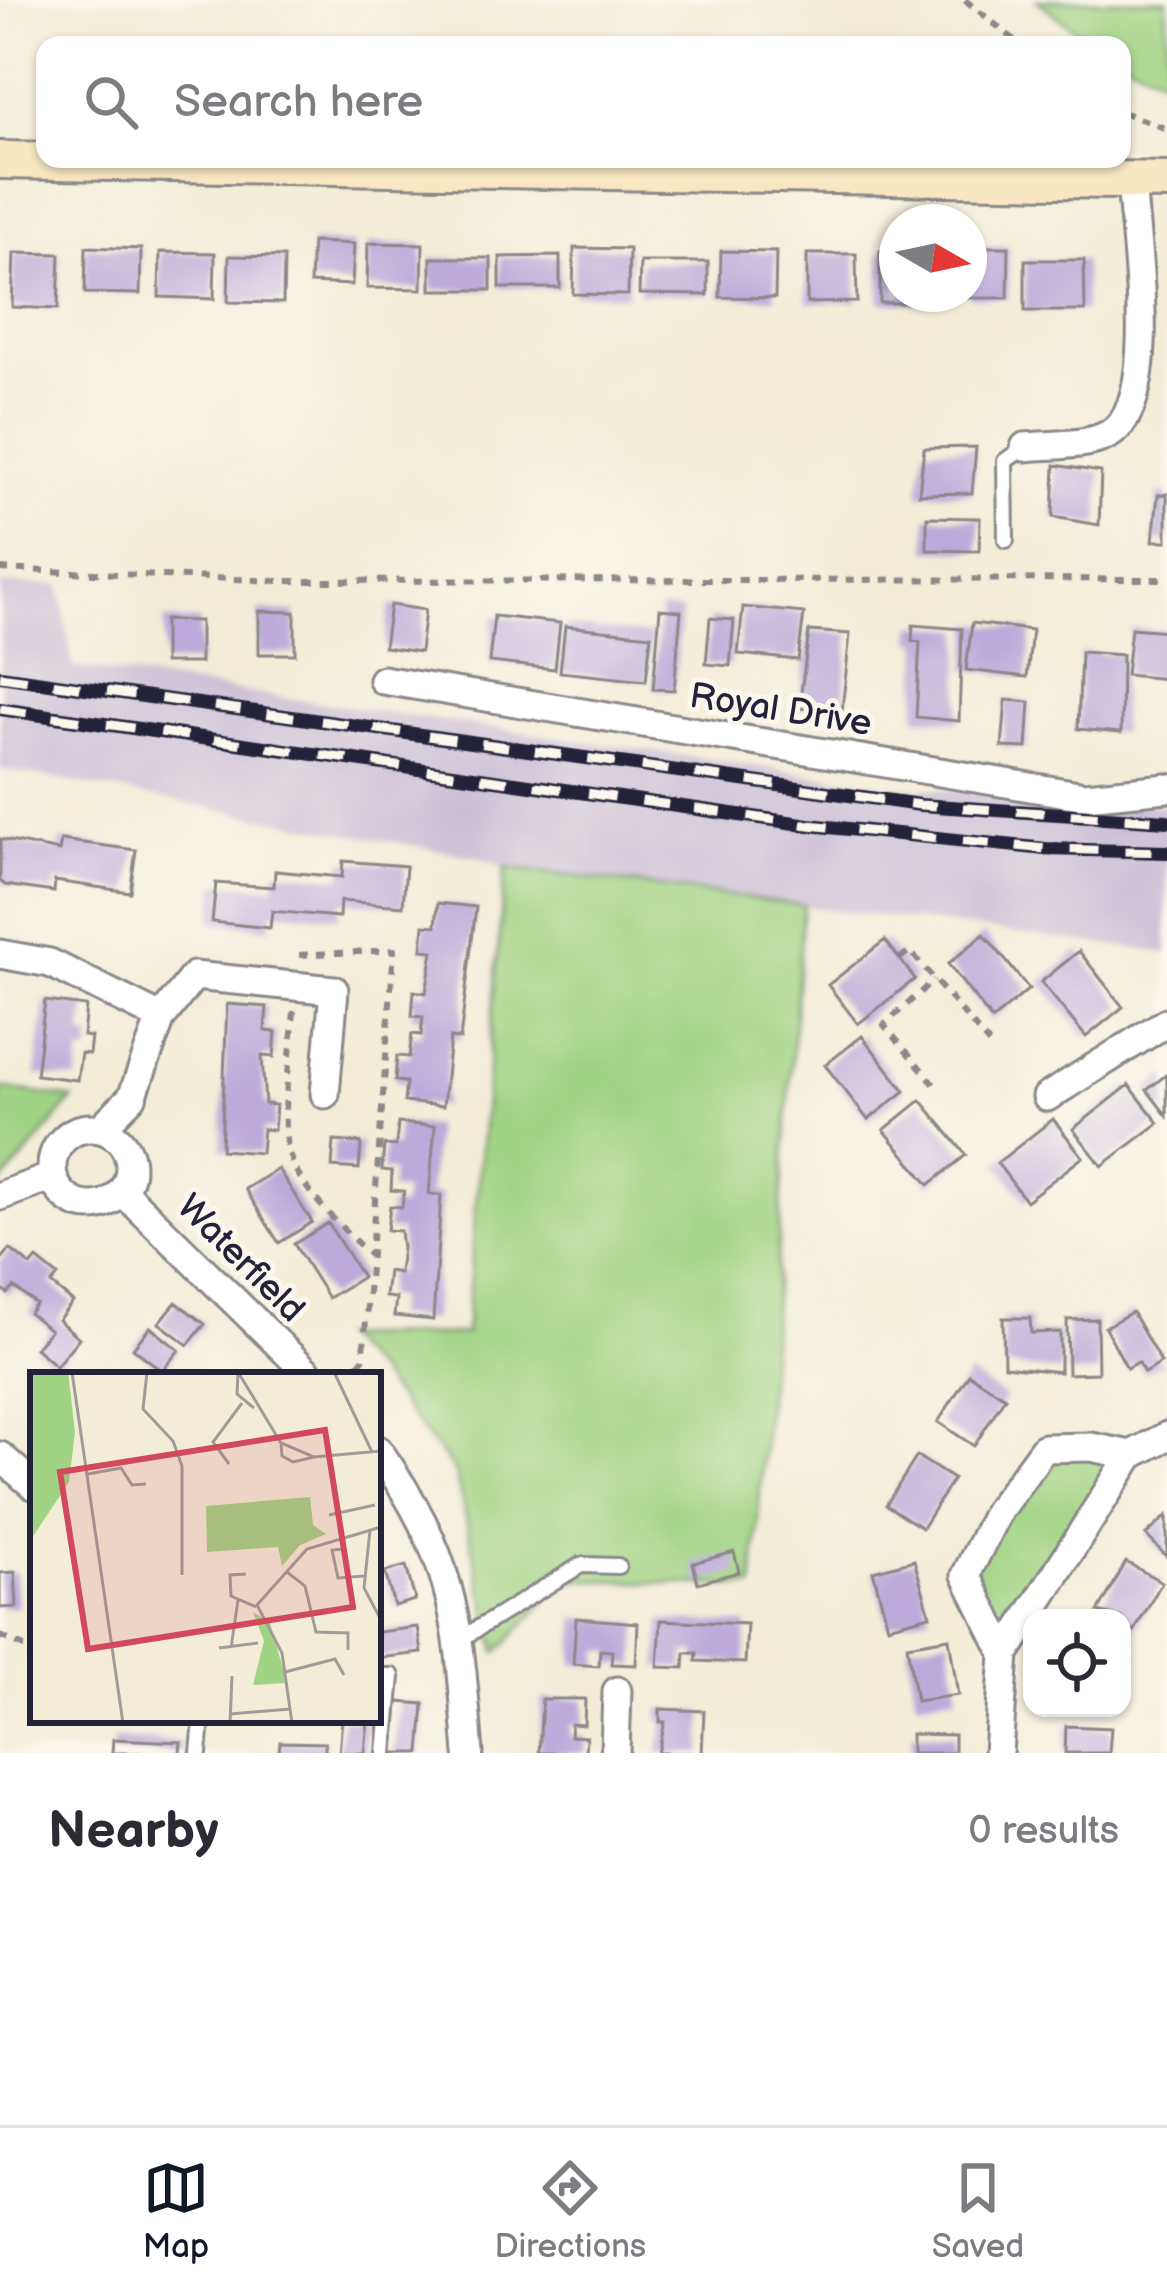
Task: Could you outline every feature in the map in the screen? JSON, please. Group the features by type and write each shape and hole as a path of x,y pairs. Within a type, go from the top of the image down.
{"main road":[{"path":"0,160 36,161"},
{"path":"460,168 1149,180"}],"street":[{"path":"1025,447 1102,438 1119,428 1132,400 1149,180"},
{"name":"Royal Drive","path":"383,680 1085,796 1167,788"},
{"path":"0,954 50,963 161,1018"},
{"path":"100,1128 128,1153 128,1180 122,1191 88,1206 63,1195 52,1177 55,1149 66,1135 100,1128 132,1097 161,1018 194,976 334,990 325,1094"},
{"path":"1047,1097 1167,1022"},
{"path":"0,1196 52,1177"},
{"name":"Waterfield","path":"122,1191 296,1370"},
{"path":"998,1753 1005,1654 1131,1455 1167,1436"},
{"path":"1005,1654 966,1575 997,1512 1044,1448 1091,1447 1131,1455"},
{"path":"381,1454 420,1510 451,1585 469,1753"},
{"path":"0,1456 30,1482"},
{"path":"615,1753 616,1690"}],"lane":[{"path":"1006,540 1005,461 1025,447"},
{"path":"459,1640 581,1565 618,1566"},
{"path":"381,1676 392,1676 385,1753"},
{"path":"199,1753 202,1723"}],"path":[{"path":"965,0 1010,36"},
{"path":"1131,115 1167,129"},
{"path":"0,568 281,581 1167,579"},
{"path":"900,958 910,951 988,1044"},
{"path":"934,980 884,1025 934,1084"},
{"path":"286,998 294,1011 282,1130 287,1158 307,1194 371,1256"},
{"path":"0,1636 30,1650"}],"shaded area":[{"path":"0,584 60,585 73,667 894,786 1167,806 1167,953 505,868 481,858 0,769"}],"green space":[{"path":"1037,0 1167,0 1167,80 1131,62 1131,36 1083,36"},
{"path":"505,868 803,905 753,1587 566,1579 497,1653 455,1472 381,1379 381,1372 375,1372 340,1337 465,1334"},
{"path":"0,1088 73,1099 0,1186"},
{"path":"1044,1448 1131,1455 1033,1609 1023,1609 1023,1626 1005,1654 966,1575"}],"building":[{"path":"312,242 354,244 352,285 310,283"},
{"path":"368,243 423,244 422,289 367,288"},
{"path":"86,247 141,249 140,294 85,293"},
{"path":"987,247 1009,247 1008,298 987,298"},
{"path":"574,248 629,249 628,295 573,294"},
{"path":"721,251 776,252 775,298 720,297"},
{"path":"160,252 215,253 214,299 159,297"},
{"path":"14,253 60,254 58,309 12,307"},
{"path":"807,254 856,254 857,302 807,303"},
{"path":"229,256 284,257 283,303 228,302"},
{"path":"560,256 560,288 500,288 500,257"},
{"path":"431,258 491,258 491,290 431,290"},
{"path":"1025,260 1084,260 1085,311 1025,311"},
{"path":"640,262 708,262 708,295 639,294"},
{"path":"976,447 972,493 919,494 924,448"},
{"path":"1055,465 1101,472 1099,525 1053,517"},
{"path":"1167,494 1167,541 1153,541 1158,495"},
{"path":"927,517 980,518 979,551 927,550"},
{"path":"390,605 425,610 420,652 384,647"},
{"path":"743,607 804,613 798,660 738,654"},
{"path":"660,609 681,611 674,690 653,689"},
{"path":"259,611 295,612 295,654 259,654"},
{"path":"494,616 560,623 555,669 489,662"},
{"path":"710,618 734,620 730,666 706,664"},
{"path":"164,620 200,621 200,663 164,663"},
{"path":"972,623 1032,630 1027,677 966,670"},
{"path":"913,625 962,629 959,721 916,717 920,642 912,641"},
{"path":"565,626 651,635 646,681 560,672"},
{"path":"1131,628 1167,631 1167,679 1126,675"},
{"path":"809,631 850,634 842,711 799,708"},
{"path":"1081,652 1122,655 1121,733 1078,729"},
{"path":"1006,700 1030,702 1027,748 1002,747"},
{"path":"0,839 59,851 61,840 136,850 130,892 55,881 54,892 5,885 0,881"},
{"path":"343,861 406,866 403,906 340,901 339,917 272,911 270,928 212,922 216,883 274,887 275,871 342,877"},
{"path":"438,903 476,907 460,1039 450,1038 443,1106 404,1102 406,1082 395,1081 397,1056 409,1057 412,1034 421,1035 423,1017 412,1016 414,991 426,993 433,951 422,950 424,925 436,926"},
{"path":"984,934 1029,989 992,1020 948,964"},
{"path":"885,940 915,979 858,1024 828,985"},
{"path":"1079,951 1123,1007 1086,1037 1041,982"},
{"path":"45,1001 86,1006 83,1036 91,1037 89,1054 81,1053 77,1080 36,1075"},
{"path":"227,1004 267,1007 265,1031 276,1032 274,1057 262,1056 265,1104 276,1105 274,1130 263,1129 261,1153 221,1150"},
{"path":"862,1036 905,1091 868,1120 825,1065"},
{"path":"1167,1074 1167,1116 1147,1090"},
{"path":"1129,1085 1159,1123 1102,1166 1073,1129"},
{"path":"921,1100 966,1155 929,1185 884,1130"},
{"path":"1053,1119 1083,1157 1026,1201 997,1163"},
{"path":"398,1123 435,1126 429,1194 441,1195 433,1320 394,1316 396,1298 385,1297 388,1271 399,1273 402,1248 400,1231 387,1230 390,1206 402,1207 404,1191 391,1190 392,1171 382,1170 384,1145 396,1146"},
{"path":"334,1141 361,1143 359,1169 332,1167"},
{"path":"278,1169 312,1222 279,1243 245,1189"},
{"path":"328,1223 362,1277 328,1298 294,1244"},
{"path":"10,1249 31,1266 37,1259 58,1276 51,1284 73,1302 58,1320 79,1338 56,1366 35,1348 50,1330 29,1313 36,1304 14,1287 8,1294 0,1288 0,1261"},
{"path":"176,1302 205,1324 188,1345 159,1323"},
{"path":"1132,1312 1161,1363 1144,1373 1138,1362 1127,1368 1105,1327"},
{"path":"1003,1318 1030,1318 1031,1333 1060,1332 1060,1372 1004,1366"},
{"path":"1097,1319 1098,1373 1068,1374 1067,1320"},
{"path":"150,1327 179,1350 162,1371 133,1348"},
{"path":"969,1374 1005,1397 974,1446 938,1422"},
{"path":"917,1456 953,1479 922,1528 886,1505"},
{"path":"1167,1516 1167,1557 1146,1535"},
{"path":"734,1552 739,1572 698,1583 693,1563"},
{"path":"914,1560 930,1615 888,1626 873,1571"},
{"path":"1126,1562 1162,1582 1134,1632 1131,1609 1100,1609"},
{"path":"406,1566 415,1600 394,1606 385,1572"},
{"path":"15,1572 17,1607 0,1608 0,1573"},
{"path":"576,1618 638,1623 636,1665 611,1664 612,1651 600,1650 599,1666 573,1664"},
{"path":"661,1620 747,1624 745,1663 696,1661 697,1653 685,1653 684,1668 658,1667"},
{"path":"418,1627 422,1653 381,1658 381,1632"},
{"path":"949,1638 958,1695 916,1701 907,1645"},
{"path":"542,1699 585,1699 584,1725 571,1724 570,1736 586,1737 585,1753 539,1753"},
{"path":"398,1702 424,1704 420,1753 394,1753"},
{"path":"660,1709 704,1711 702,1753 658,1753 665,1722 660,1722"},
{"path":"342,1723 368,1723 365,1753 339,1753"},
{"path":"1066,1726 1111,1728 1109,1753 1065,1753"},
{"path":"911,1734 954,1735 954,1753 911,1753"},
{"path":"113,1739 181,1742 180,1753 112,1753"},
{"path":"280,1742 325,1743 325,1753 279,1753"}],"railway":[{"path":"0,676 920,805 1167,821"},
{"path":"0,709 809,825 1046,849 1167,852"}]}
